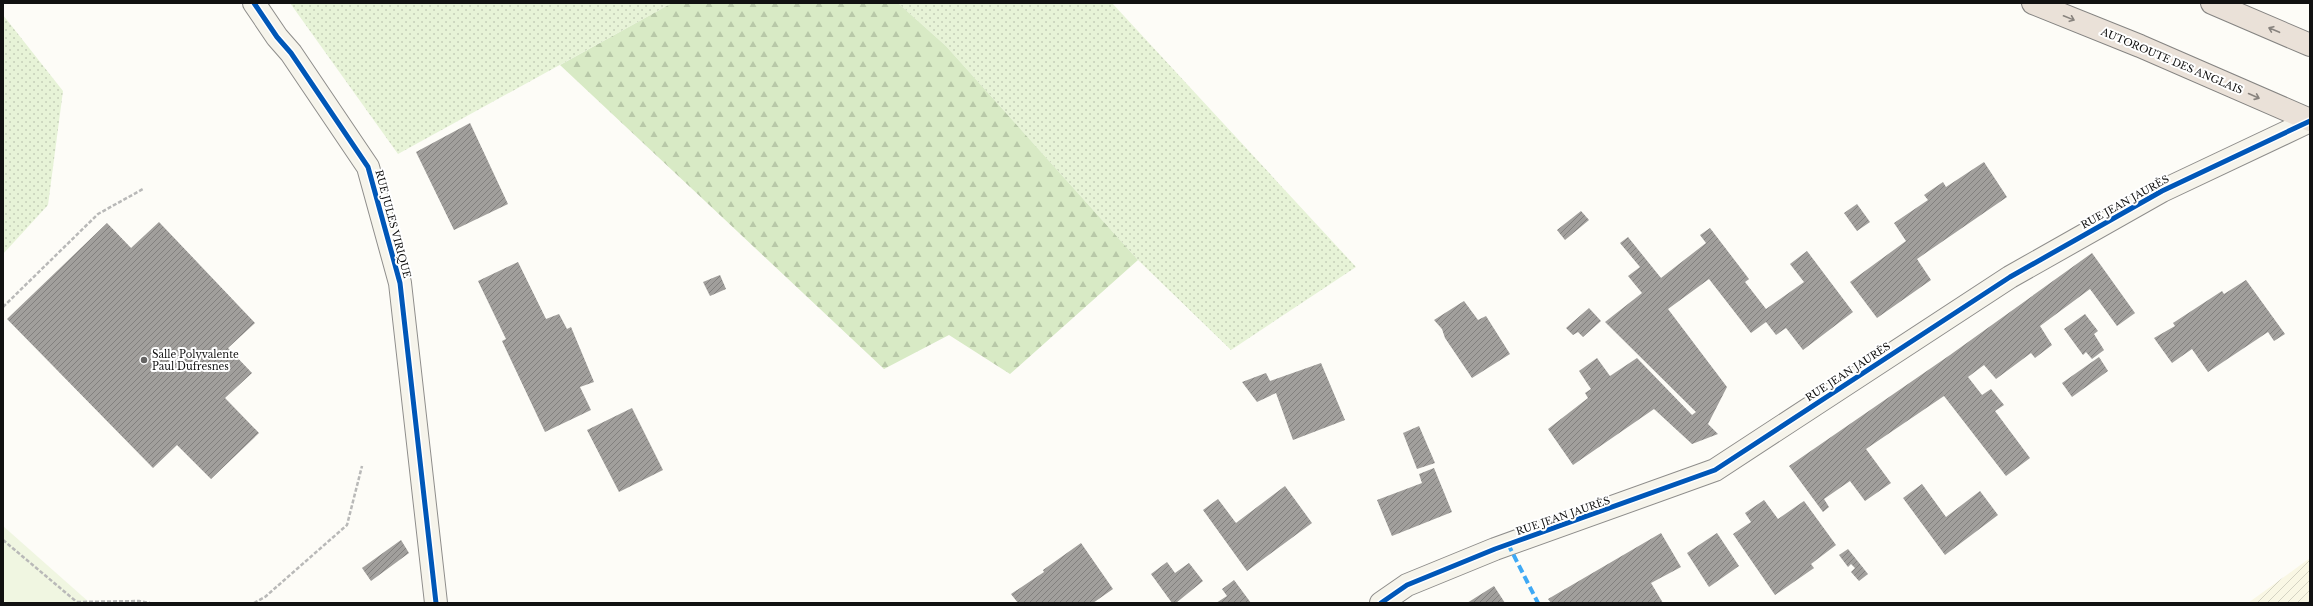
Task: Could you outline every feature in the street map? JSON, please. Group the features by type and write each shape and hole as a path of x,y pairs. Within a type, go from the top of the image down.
{"highway":[{"name":"AUTOROUTE DES ANGLAIS","path":"2033,3 2140,46 2310,121"},
{"path":"2212,3 2310,45"}],"street":[{"name":"RUE JULES VIRIQUE","path":"254,3 277,37 292,54 368,167 400,283 436,603"},
{"name":"RUE JEAN JAURÈS","path":"1381,603 1407,585 1495,549 1716,470 2010,277 2162,191 2310,121"}],"path":[{"path":"3,307 98,214 143,189"},
{"path":"254,603 266,598 347,525 362,466"},
{"path":"3,540 78,602 139,601 150,603"},
{"path":"264,603 266,598"}],"shaded area":[{"path":"2310,558 2310,603 2248,603"}],"green space":[{"path":"290,3 672,3 398,154"},
{"path":"672,3 898,3 946,46 1138,260 1010,374 949,335 884,369 560,65"},
{"path":"898,3 1112,3 1356,267 1231,350 1138,260 946,46"},
{"path":"3,15 63,91 48,205 3,254"},
{"path":"3,526 90,603 3,603"}],"building":[{"path":"470,123 508,204 454,230 416,152"},
{"path":"1984,162 2007,197 1917,259 1931,280 1877,318 1850,282 1906,241 1894,223 1928,200 1924,195 1943,182 1946,187"},
{"path":"1857,204 1870,222 1857,231 1844,213"},
{"path":"1581,211 1589,220 1565,240 1557,230"},
{"name":"Salle Polyvalente Paul Dufresnes","path":"159,222 255,323 228,348 252,373 225,398 259,433 211,479 177,445 153,468 7,319 107,223 131,248"},
{"path":"1710,228 1749,279 1745,282 1766,309 1804,282 1790,264 1807,251 1853,312 1803,350 1786,328 1776,335 1766,322 1751,333 1709,279 1668,309 1727,387 1708,424 1718,434 1692,444 1654,409 1573,465 1548,429 1588,398 1585,393 1591,389 1579,371 1597,358 1610,376 1637,358 1692,415 1696,412 1605,322 1642,293 1628,276 1640,267 1620,243 1628,237 1661,278 1706,243 1700,235"},
{"path":"2092,253 2135,313 2117,326 2090,289 2040,326 2052,345 2035,358 2031,353 1996,379 1984,365 1968,377 1982,395 1991,389 2004,405 1995,411 2030,458 2006,476 1944,396 1866,449 1891,483 1865,501 1850,481 1824,499 1829,507 1823,512 1789,466 1950,355"},
{"path":"518,262 546,319 559,314 567,329 571,327 594,382 580,387 591,410 545,432 502,341 506,339 478,281"},
{"path":"720,275 726,289 710,296 703,282"},
{"path":"2246,280 2285,334 2274,341 2268,332 2208,372 2192,349 2172,363 2154,338 2175,326 2173,323 2222,291 2224,294"},
{"path":"1464,301 1478,320 1486,316 1510,354 1472,378 1445,338 1442,329 1434,320"},
{"path":"1589,308 1601,321 1583,337 1578,332 1573,335 1566,328"},
{"path":"2085,314 2098,331 2094,334 2104,350 2092,359 2086,352 2083,355 2064,329"},
{"path":"2099,357 2108,371 2072,397 2062,383"},
{"path":"1321,363 1345,420 1293,440 1276,393 1257,402 1242,382 1266,373 1270,381"},
{"path":"632,408 663,470 619,492 587,430"},
{"path":"1419,426 1435,463 1417,469 1403,433"},
{"path":"1434,468 1452,512 1392,536 1377,500 1422,483 1419,474"},
{"path":"1922,484 1946,517 1980,491 1998,515 1945,555 1903,498"},
{"path":"1285,486 1312,523 1247,571 1203,510 1218,499 1236,523"},
{"path":"1764,500 1778,519 1804,501 1836,545 1811,564 1814,568 1775,595 1733,534 1751,522 1745,513"},
{"path":"1661,533 1681,567 1651,583 1663,603 1551,603 1548,599"},
{"path":"1717,533 1739,566 1709,587 1687,553"},
{"path":"401,540 409,553 371,581 362,568"},
{"path":"1081,543 1113,589 1093,603 1018,603 1011,594 1044,572 1043,570"},
{"path":"1848,549 1868,574 1859,581 1851,572 1855,568 1851,564 1848,567 1839,555"},
{"path":"1167,562 1175,573 1189,563 1203,581 1176,603 1172,603 1151,574"},
{"path":"1234,580 1251,603 1216,603 1227,596 1222,589"},
{"path":"1494,586 1505,603 1467,603"}],"marked path":[{"path":"1508,544 1538,603"}],"cycle path":[{"path":"254,3 277,37 291,53 368,167 400,283 436,603"},
{"path":"1381,603 1407,585 1495,549 1715,470 2010,277 2162,191 2310,121"}],"place":[{"name":"Salle Polyvalente Paul Dufresnes","path":"144,360"}]}
